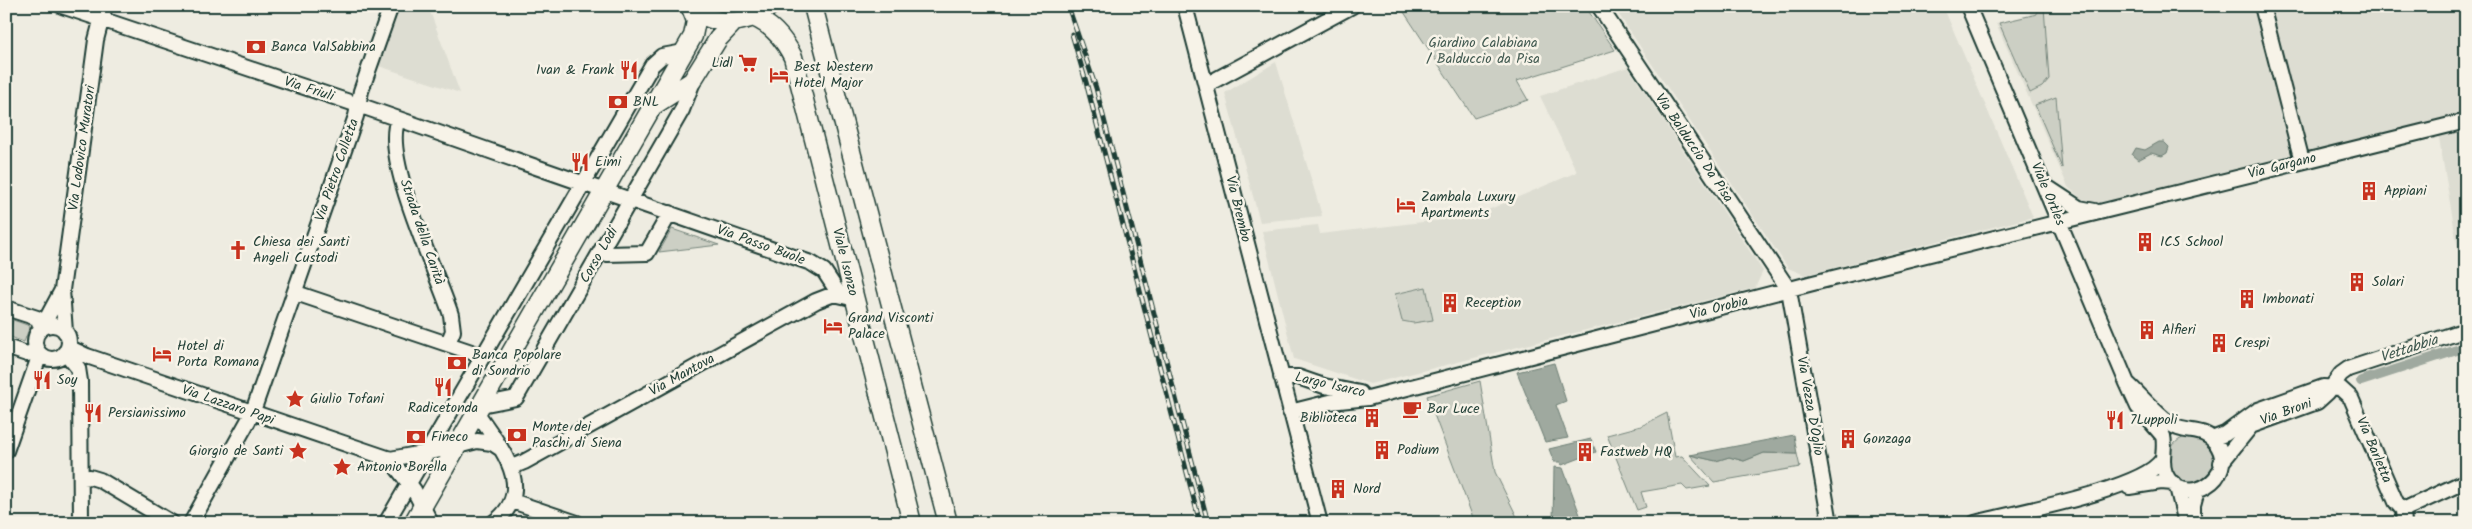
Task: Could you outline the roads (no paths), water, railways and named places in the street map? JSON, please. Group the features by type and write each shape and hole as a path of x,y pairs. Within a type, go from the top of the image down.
{"main road":[{"path":"690,7 711,19 734,22 753,17 770,6"},
{"path":"813,6 948,523"},
{"name":"Corso Lodi","path":"414,523 684,52 695,31 696,21 690,7"},
{"name":"Viale Isonzo","path":"753,17 775,32 788,46 793,56 847,297 912,523"},
{"name":"Corso Lodi","path":"652,108 694,79 718,39 734,22"}],"street":[{"name":"Via Friuli","path":"62,6 358,105 584,184"},
{"name":"Via Lodovico Muratori","path":"65,332 62,290 96,46 105,6"},
{"name":"Via Pietro Colletta","path":"191,523 252,414 296,292 391,6"},
{"name":"Via Brembo","path":"1185,6 1320,523"},
{"path":"1206,85 1352,6"},
{"name":"Via Balduccio Da Pisa","path":"1598,6 1789,290"},
{"name":"Viale Ortles","path":"1968,6 2138,407 2163,436 2165,473 2175,485 2186,523"},
{"path":"2262,6 2302,161"},
{"path":"386,523 654,62 662,56 684,52"},
{"name":"Corso Lodi","path":"479,409 516,398 682,110 694,79"},
{"name":"Strada della Carità","path":"398,120 394,132 395,146 405,188 451,315 453,331 448,343"},
{"name":"Via Gargano","path":"2059,222 2466,121"},
{"name":"Via Passo Buole","path":"584,184 818,266 847,297"},
{"path":"2044,185 2079,208 2098,212"},
{"path":"601,251 607,254 647,253 670,213"},
{"name":"Via Orobia","path":"1378,395 2059,222"},
{"name":"Via Lodovico Muratori","path":"44,327 62,290"},
{"name":"Via Vezza D'Oglio","path":"1789,290 1830,523"},
{"path":"296,292 483,356"},
{"name":"Via Mantova","path":"512,467 816,301 828,295 847,297"},
{"path":"7,309 37,318 44,327"},
{"path":"6,451 38,352 35,339 44,327 56,326 68,336 66,350 78,368 80,381 81,523"},
{"name":"Via Broni","path":"2222,463 2251,426 2317,402 2333,386 2341,374 2348,369 2466,330"},
{"path":"6,347 27,354 38,352 50,359 56,358 66,350"},
{"name":"Via Lazzaro Papi","path":"66,350 390,459 483,441 492,443 502,449"},
{"name":"Largo Isarco","path":"1281,377 1298,377 1324,386 1378,395"},
{"name":"Viale Ortles","path":"2127,382 2173,426 2199,431 2212,439"},
{"path":"1318,405 1326,395 1324,386"},
{"name":"Via Broni","path":"2212,439 2226,434 2258,410 2323,386 2333,386"},
{"name":"Via Barletta","path":"2333,386 2345,391 2352,398 2403,516"},
{"name":"Largo Isarco","path":"1290,412 1318,405 1378,395"},
{"path":"479,409 512,467 514,484 512,501 498,521"},
{"path":"2113,488 2155,468 2171,438 2189,430"},
{"path":"1975,523 2113,488 2161,482 2188,490 2197,490 2213,482 2222,463 2219,450 2212,439"},
{"path":"390,459 409,482 431,523"},
{"path":"81,478 90,477 100,480 172,523"},
{"path":"2403,516 2466,481"},
{"path":"2193,523 2193,505 2197,490"},
{"path":"512,501 577,523"}],"waterway":[{"name":"Vettabbia","path":"2361,381 2466,347"}],"railway":[{"path":"1068,6 1096,88 1208,523"},
{"path":"1072,34 1200,523"}],"place":[{"name":"Banca ValSabbina","path":"256,47"},
{"name":"Lidl","path":"748,63"},
{"name":"Ivan & Frank","path":"629,70"},
{"name":"Best Western Hotel Major","path":"779,75"},
{"name":"BNL","path":"618,102"},
{"name":"Eimi","path":"580,162"},
{"name":"Appiani","path":"2369,191"},
{"name":"Zambala Luxury Apartments","path":"1406,205"},
{"name":"ICS School","path":"2145,242"},
{"name":"Chiesa dei Santi Angeli Custodi","path":"238,250"},
{"name":"Solari","path":"2357,282"},
{"name":"Imbonati","path":"2247,299"},
{"name":"Reception","path":"1450,303"},
{"name":"Grand Visconti Palace","path":"833,326"},
{"name":"Alfieri","path":"2147,330"},
{"name":"Crespi","path":"2219,343"},
{"name":"Hotel di Porta Romana","path":"162,354"},
{"name":"Banca Popolare di Sondrio","path":"457,363"},
{"name":"Soy","path":"42,380"},
{"name":"Radicetonda","path":"443,387"},
{"name":"Giulio Tofani","path":"295,399"},
{"name":"Bar Luce","path":"1412,409"},
{"name":"Persianissimo","path":"93,413"},
{"name":"Biblioteca","path":"1372,418"},
{"name":"7Luppoli","path":"2115,420"},
{"name":"Monte dei Paschi di Siena","path":"517,435"},
{"name":"Fineco","path":"416,437"},
{"name":"Gonzaga","path":"1848,439"},
{"name":"Podium","path":"1382,450"},
{"name":"Giorgio de Santi","path":"298,451"},
{"name":"Fastweb HQ","path":"1585,452"},
{"name":"Antonio Borella","path":"342,467"},
{"name":"Nord","path":"1338,489"}],"park label":[{"name":"Giardino Calabiana / Balduccio da Pisa","path":"1483,52"}]}
